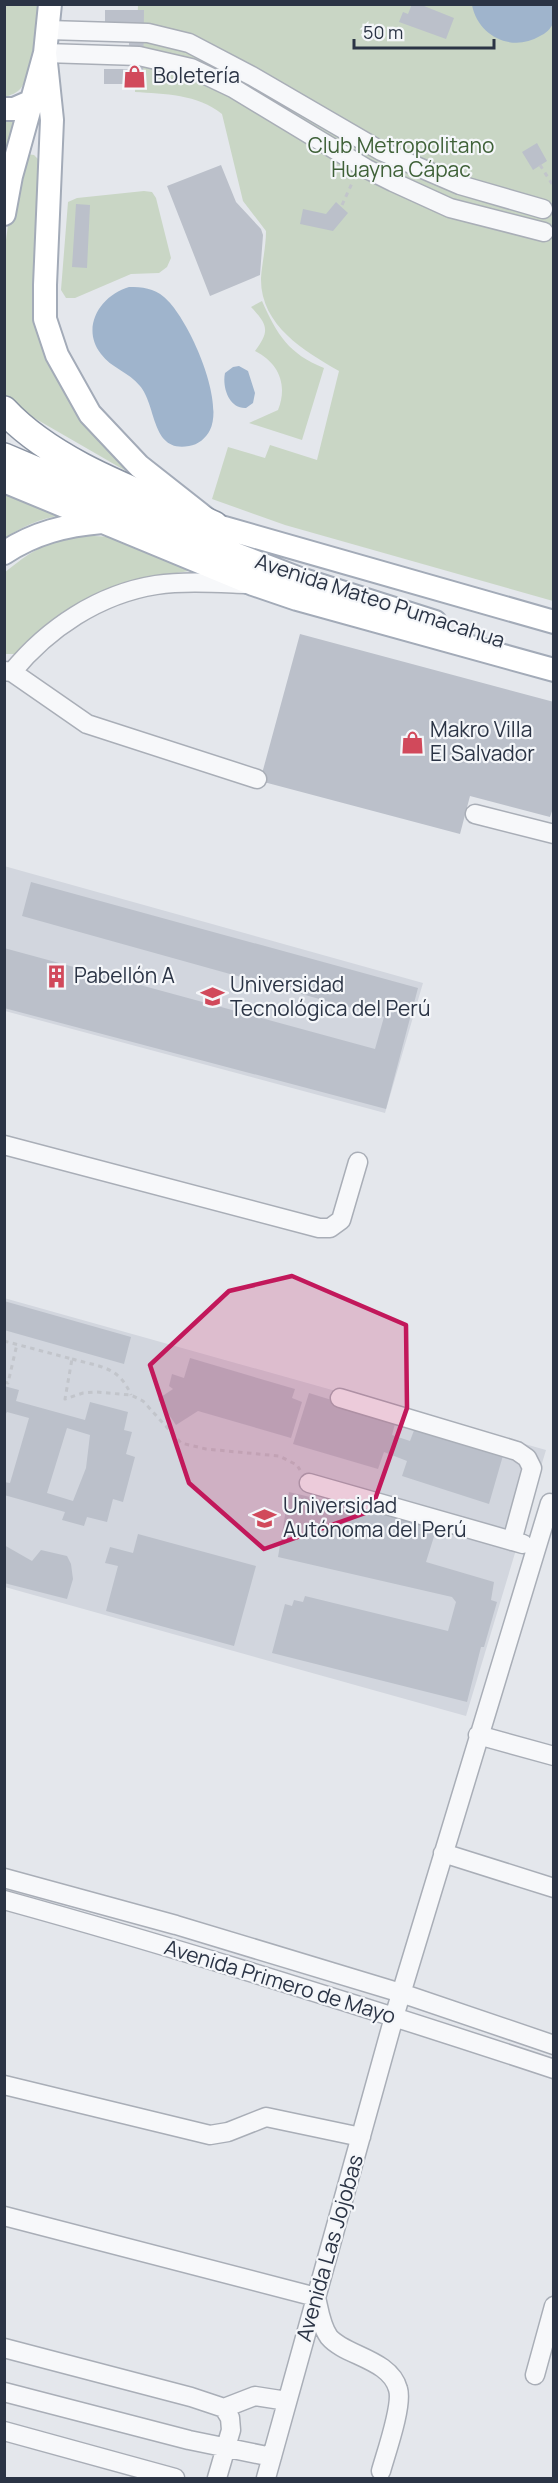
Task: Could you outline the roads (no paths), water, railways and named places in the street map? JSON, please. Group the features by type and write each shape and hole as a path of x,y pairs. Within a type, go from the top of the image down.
{"highway":[{"path":"4,410 81,477"},
{"path":"4,457 81,477 211,534"}],"main road":[{"path":"4,214 11,176 45,53 50,4"},
{"path":"45,53 52,120 45,319 57,355 90,414 139,466 211,534"},
{"path":"4,109 14,109 30,102"},
{"path":"4,481 253,584 554,670"},
{"path":"4,553 33,537 56,529 74,524 104,522"},
{"name":"Avenida Mateo Pumacahua","path":"211,534 554,622"},
{"name":"Avenida Mateo Pumacahua","path":"211,534 300,579 454,628 554,655"}],"street":[{"path":"48,30 148,33 189,44 252,76 381,151 460,185 543,209"},
{"path":"45,53 139,56 192,68 233,88 360,165 450,208 544,232"},
{"path":"253,584 157,585 124,593 92,606 69,620 8,671 87,724 257,779"},
{"path":"475,814 554,834"},
{"path":"4,1145 319,1228 330,1228 341,1220 358,1162"},
{"path":"340,1398 517,1451 528,1458 532,1468 512,1541"},
{"path":"309,1483 536,1548"},
{"name":"Avenida Las Jojobas","path":"266,2478 394,2017 550,1503"},
{"path":"478,1735 554,1756"},
{"path":"443,1853 554,1888"},
{"name":"Avenida Primero de Mayo","path":"4,1878 176,1925 401,1993 554,2045"},
{"name":"Avenida Primero de Mayo","path":"4,1900 85,1922 554,2069"},
{"path":"4,2085 210,2135 228,2132 266,2117 361,2137"},
{"path":"4,2216 316,2297 324,2326 330,2338 382,2368 393,2378 399,2390 399,2403 381,2471"},
{"path":"535,2375 554,2306"},
{"path":"4,2348 191,2397 224,2408 255,2396 287,2401"},
{"path":"4,2392 226,2448 272,2457"},
{"path":"217,2478 231,2430 230,2418 224,2408"},
{"path":"4,2431 175,2478"}],"water":[{"path":"472,5 553,5 554,21 546,33 540,36 529,41 508,42 489,33 481,25"},
{"path":"129,287 148,289 164,297 183,322 202,360 213,399 213,416 210,430 196,444 177,446 168,442 161,435 140,386 105,359 95,344 93,323 97,313 110,297"},
{"path":"239,366 248,371 255,393 253,403 246,408 235,405 231,401 224,379 225,373"}],"place":[{"name":"Boletería","path":"135,76"},
{"name":"Makro Villa El Salvador","path":"412,742"},
{"name":"Pabellón A","path":"56,976"},
{"name":"Universidad Tecnológica del Perú","path":"212,997"},
{"name":"Universidad Autónoma del Perú","path":"265,1518"}],"park label":[{"name":"Club Metropolitano Huayna Cápac","path":"401,158"}]}
